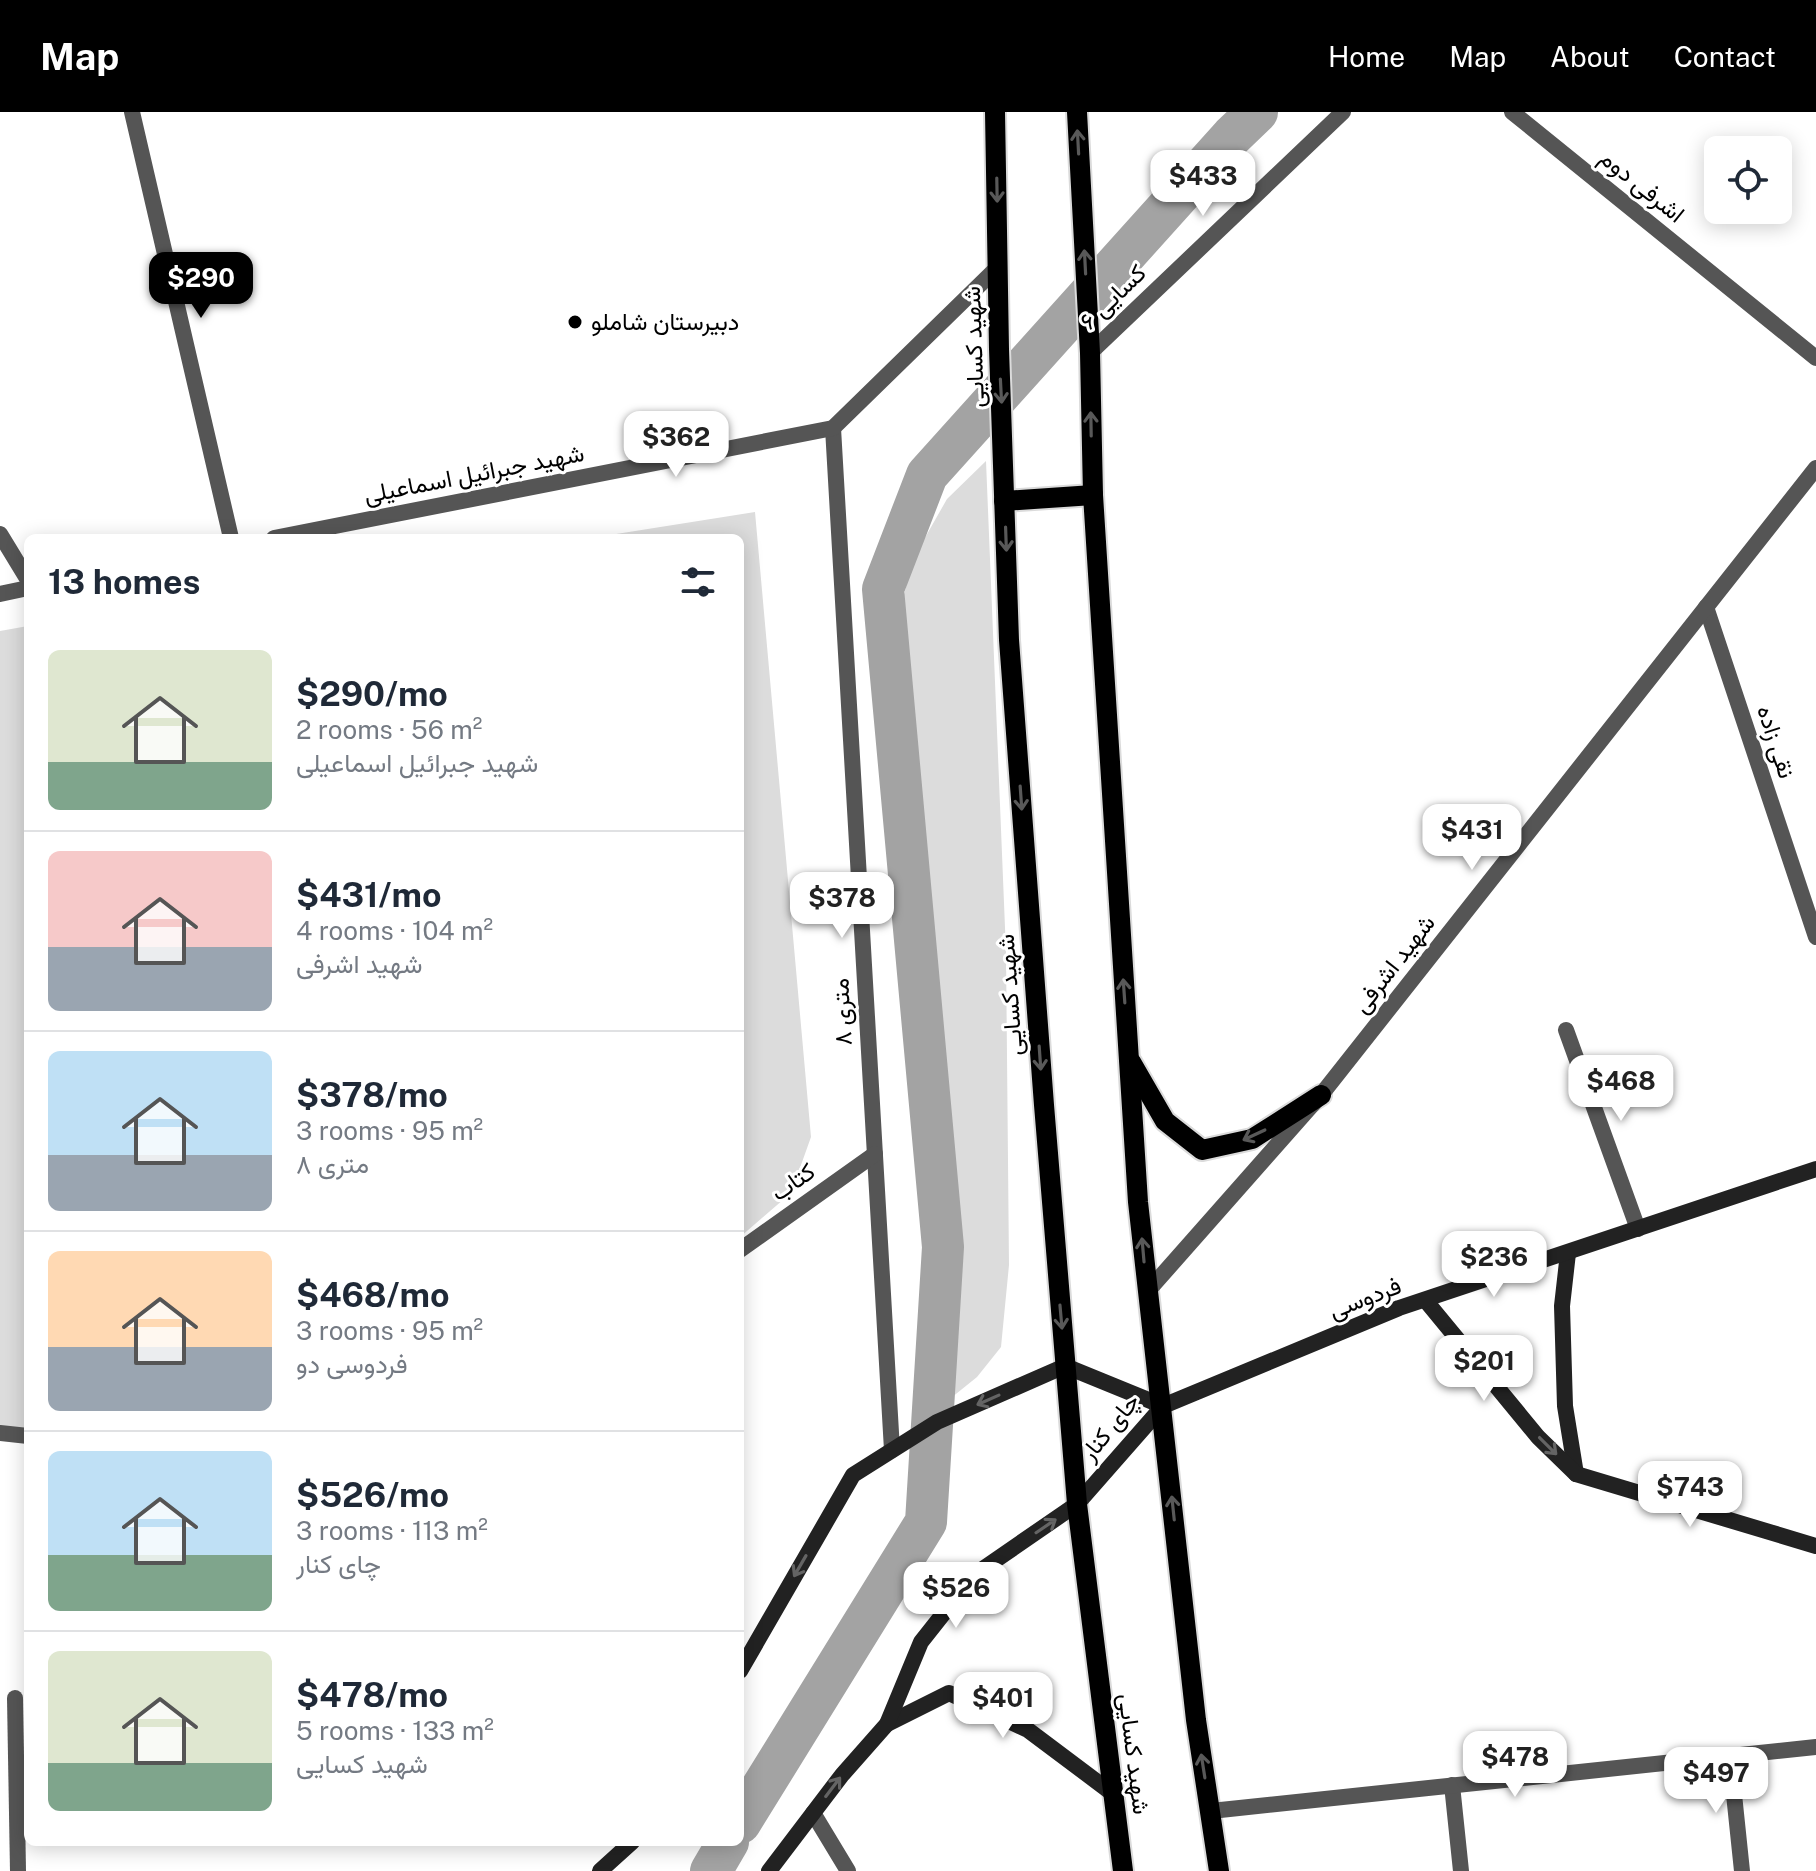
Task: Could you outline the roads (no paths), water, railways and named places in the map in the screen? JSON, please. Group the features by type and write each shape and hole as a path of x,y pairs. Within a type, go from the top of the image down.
{"main road":[{"name":"شهید کسایی","path":"995,112 1009,640 1077,1504 1123,1871"},
{"path":"1077,112 1090,353 1093,495 1128,1058 1147,1292 1163,1406 1196,1720 1219,1871"},
{"path":"1004,501 1093,495"},
{"path":"1128,1058 1165,1121 1202,1150 1252,1139 1321,1095"}],"street":[{"path":"132,112 230,534"},
{"name":"کسایی ۶","path":"1090,353 1343,112"},
{"name":"اشرفی دوم","path":"1512,112 1816,358"},
{"path":"833,428 998,267"},
{"name":"شهید جبرائیل اسماعیلی","path":"294,534 833,428"},
{"name":"۸ متری","path":"833,428 892,1450"},
{"name":"شهید اشرفی","path":"1147,1292 1321,1095 1816,468"},
{"path":"0,534 24,573"},
{"path":"0,594 24,589"},
{"name":"نقی زاده","path":"1706,607 1816,937"},
{"path":"1566,1030 1638,1229"},
{"name":"کتاب","path":"744,1247 875,1154"},
{"name":"فردوسی","path":"1163,1406 1399,1308 1816,1169"},
{"path":"1568,1253 1562,1306 1565,1406 1576,1474"},
{"path":"1426,1301 1538,1437 1576,1474 1816,1546"},
{"path":"744,1664 853,1475 937,1422 1065,1366"},
{"name":"چای کنار","path":"769,1871 842,1775 887,1724 921,1642 974,1575 1077,1504 1163,1406 1065,1366"},
{"path":"0,1433 24,1436"},
{"path":"887,1724 949,1693 1028,1730 1112,1793"},
{"path":"15,1698 18,1871"},
{"path":"1211,1811 1816,1747"},
{"path":"1730,1756 1742,1871"},
{"path":"1452,1785 1461,1871"},
{"path":"813,1813 848,1871"},
{"path":"600,1871 628,1846"}],"waterway":[{"path":"744,1817 926,1522 943,1247 883,589 927,475 1257,112"},
{"path":"711,1871 726,1846"}],"place":[{"name":"دبیرستان شاملو","path":"575,322"}]}
